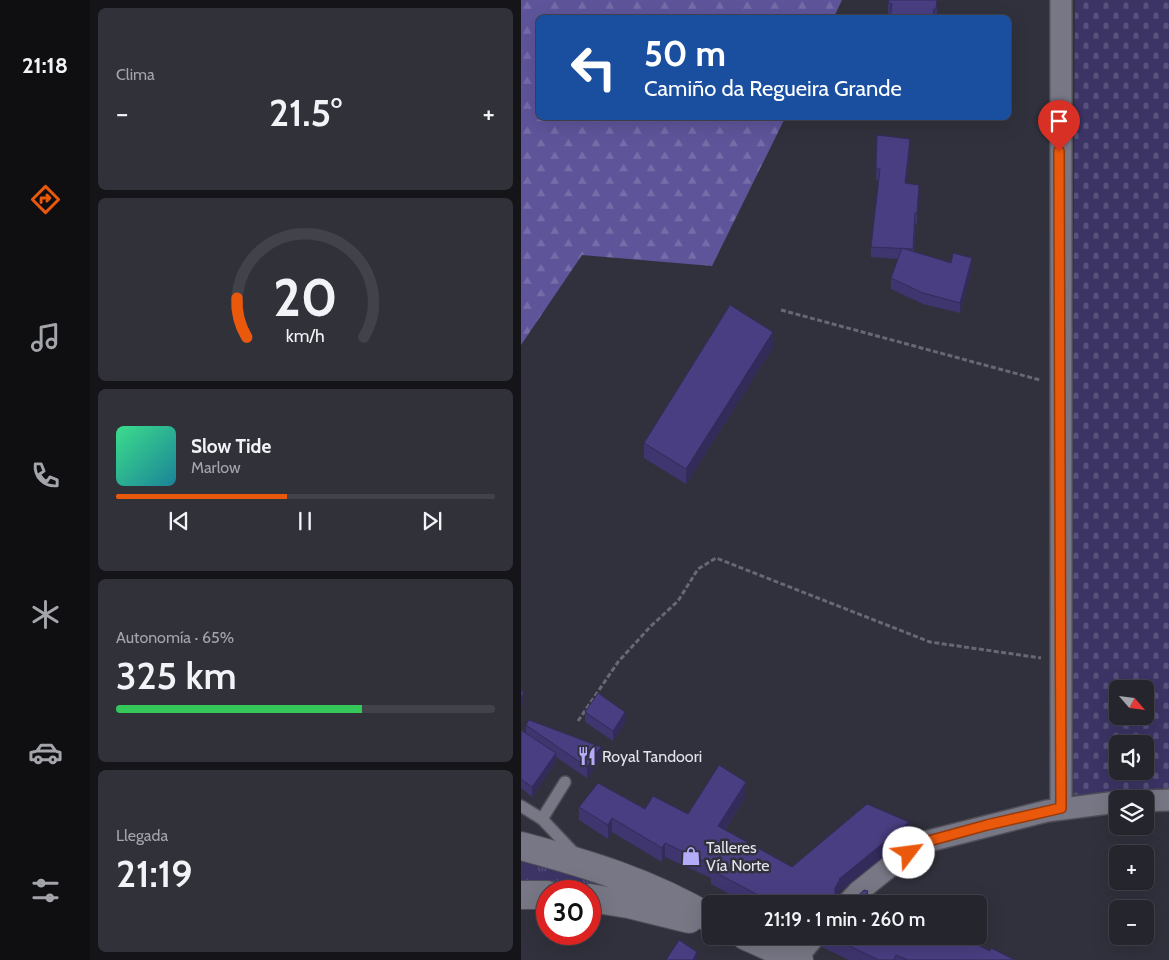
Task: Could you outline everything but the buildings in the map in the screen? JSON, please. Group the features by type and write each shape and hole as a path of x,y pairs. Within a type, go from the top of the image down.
{"main road":[{"path":"521,846 582,862 647,886 685,903 702,913"},
{"path":"521,895 536,895"},
{"path":"601,900 628,904 702,922"},
{"path":"763,945 788,958"}],"street":[{"path":"1061,0 1061,808"},
{"path":"1154,801 1169,800"},
{"path":"855,895 894,863 925,842 1061,808 1109,803"},
{"path":"788,958 804,945"}],"lane":[{"path":"542,819 565,782"},
{"path":"521,806 542,819 582,862"}],"path":[{"path":"781,310 1060,386"},
{"path":"578,720 618,662 650,627 678,601 698,569 716,558 930,642 1060,661"}],"green space":[{"path":"521,0 842,0 835,15 536,15 536,120 784,120 712,266 582,255 521,345"},
{"path":"1075,0 1169,0 1169,788 1109,790 1109,792 1071,795"},
{"path":"521,854 567,866 596,880 536,880 536,883 521,883"},
{"path":"601,882 623,893 601,890"}],"place":[{"name":"Royal Tandoori","path":"587,756"},
{"name":"Talleres Vía Norte","path":"691,856"}],"route":[{"path":"909,853 925,842 1061,808 1059,151"}]}
